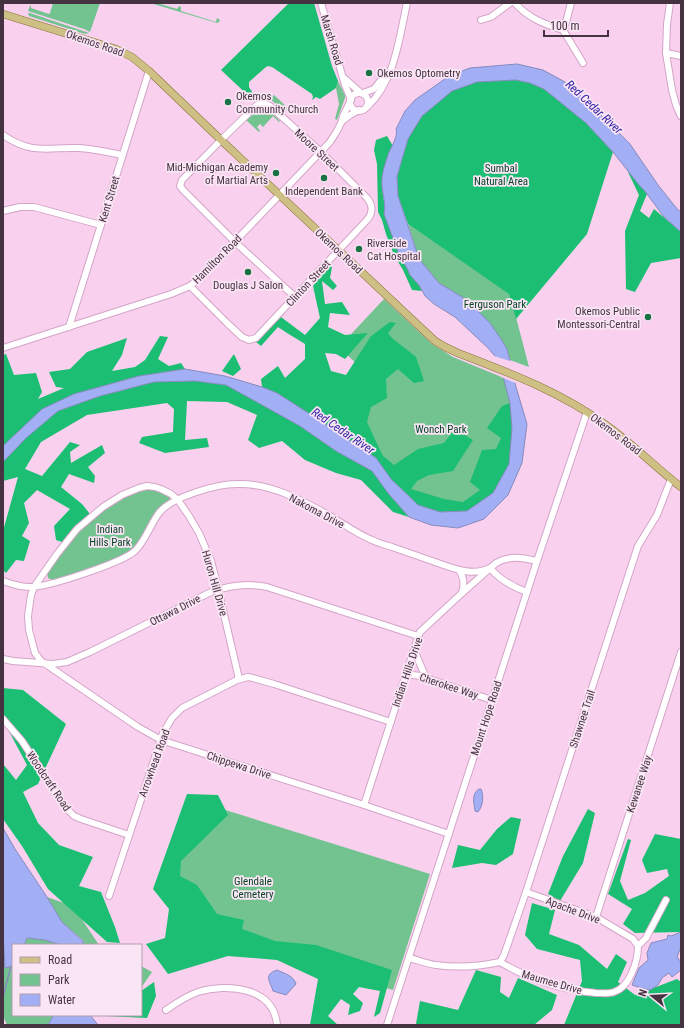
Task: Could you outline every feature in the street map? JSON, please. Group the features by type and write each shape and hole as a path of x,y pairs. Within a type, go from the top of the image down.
{"main road":[{"name":"Okemos Road","path":"3,14 121,51 134,58 435,341 458,353 519,377 554,393 587,412 626,439 681,487"}],"street":[{"name":"Marsh Road","path":"321,3 351,99"},
{"path":"391,65 374,89 354,94 351,99 352,107 359,110 367,107 384,85 390,73 396,51 406,3"},
{"path":"481,20 491,16 510,3"},
{"path":"515,3 524,12 537,20 563,30 583,63"},
{"path":"563,30 571,3"},
{"path":"670,3 667,24 666,53 672,90 681,116"},
{"path":"666,53 681,56"},
{"name":"Kent Street","path":"69,327 148,71"},
{"name":"Marsh Road","path":"344,77 352,86 362,93"},
{"path":"362,93 368,98 367,107"},
{"name":"Hamilton Road","path":"3,348 172,294 190,286 204,274 235,242 334,137 351,99"},
{"name":"Moore Street","path":"221,140 257,105 266,104 321,152 368,198"},
{"name":"Hamilton Road","path":"342,121 359,110"},
{"path":"3,135 17,143 32,148 77,148 122,155"},
{"path":"221,140 182,180 180,184 181,187 235,242 295,297"},
{"name":"Clinton Street","path":"190,286 228,324 246,339 253,339 259,335 370,216 372,210 368,198"},
{"path":"3,211 20,207 34,207 101,225"},
{"name":"Mount Hope Road","path":"387,1025 537,561 587,412"},
{"name":"Shawnee Trail","path":"500,962 504,955 526,892 638,546 658,515 671,479"},
{"name":"Nakoma Drive","path":"3,581 28,587 47,584 112,563 130,555 142,543 160,512 169,504 203,490 222,485 237,484 261,486 300,499 373,541 459,570 474,572 483,571 490,568"},
{"name":"Huron Hill Drive","path":"44,663 38,658 35,652 28,627 31,595 34,586 77,528 112,500 131,491 147,486 161,489 171,494 178,500 194,524 203,542 212,565 239,679"},
{"name":"Indian Hills Drive","path":"364,805 418,636 423,629 499,561 512,558 522,558 537,561"},
{"path":"490,568 504,581 527,592"},
{"path":"459,570 464,580 464,587 461,594"},
{"name":"Ottawa Drive","path":"3,659 57,664 67,662 206,594 218,590 242,586 267,587 418,636"},
{"path":"414,650 426,678"},
{"name":"Kewanee Way","path":"596,917 681,652"},
{"path":"64,676 64,669 67,662"},
{"name":"Chippewa Drive","path":"44,663 138,727 161,740 449,834"},
{"name":"Cherokee Way","path":"406,674 426,678 492,700"},
{"name":"Arrowhead Road","path":"109,896 161,740 169,722 182,708 239,679 248,677 390,722"},
{"name":"Woodcraft Road","path":"3,719 22,740 66,808 71,813 80,819 129,835"},
{"name":"Apache Drive","path":"526,892 596,917 632,939 638,946"},
{"name":"Maumee Drive","path":"500,962 517,972 566,988 588,992 614,993 627,983 638,954 638,946 646,938 666,900"},
{"path":"409,958 435,965 447,966 486,965 500,962"},
{"path":"166,1010 186,997 199,992 220,988 234,988 254,993 262,998 272,1009 276,1017 277,1025"}],"green space":[{"path":"53,3 100,3 90,32 28,11 31,5 31,8 49,14"},
{"path":"150,3 157,3 177,9 179,6 181,7 181,11 216,22 217,18 220,20 217,23"},
{"path":"289,3 314,3 332,66 338,81 336,88 320,99 316,97 312,100 312,94 272,67 268,66 249,82 249,87 254,95 253,100 221,70"},
{"path":"28,13 89,33 85,34 32,17 29,16"},
{"name":"Sumbal Natural Area","path":"516,80 530,83 544,89 586,123 613,152 587,234 516,319 509,294 408,224 398,196 397,177 408,139 422,116 452,91 477,82"},
{"path":"338,81 345,98 337,120 335,119 339,104 336,88"},
{"path":"274,95 288,108 285,112 270,99"},
{"path":"262,107 268,109 280,121 279,122 273,116 263,127 260,124 257,127 260,131 259,132 246,120 258,108"},
{"path":"387,136 393,146 387,160 383,176 382,185 385,207 384,214 400,257 410,275 422,291 412,290 394,255 378,212 377,164 374,150 376,140"},
{"path":"628,172 631,173 647,194 640,211 649,218 654,209 681,232 681,258 651,263 635,292 626,289 625,231 639,195"},
{"name":"Ferguson Park","path":"408,224 510,294 529,367 510,360 507,349 467,300 439,283 419,259"},
{"path":"329,265 332,267 330,278 337,286 333,290 322,281 325,304 342,302 350,315 330,313 328,327 345,335 368,333 345,359 336,354 325,353 331,371 346,375 371,336 390,322 396,323 388,333 416,357 424,381 414,383 398,369 386,379 387,398 371,407 367,422 383,456 394,465 418,449 444,443 455,429 473,440 453,471 429,475 417,481 411,489 444,499 463,502 480,490 470,482 482,450 496,449 501,438 487,428 502,406 510,403 512,429 509,464 493,493 467,511 440,512 418,505 391,479 376,458 277,393 262,387 261,379 278,366 285,378 305,359 305,344 278,327 261,346 256,342 281,317 305,335 320,318 313,286"},
{"name":"Wonch Park","path":"384,299 432,344 453,357 504,378 510,403 509,464 467,511 418,505 332,390 365,372 339,347"},
{"path":"160,336 168,337 158,359 169,366 181,363 185,369 139,376 74,394 25,425 3,446 3,355 6,354 14,375 36,373 42,392 38,399 64,388 56,387 49,372 70,369 87,352 127,338 122,355 112,371 135,367 145,360"},
{"path":"234,354 241,369 233,376 222,371"},
{"path":"195,381 226,385 300,426 336,451 372,471 388,493 409,517 393,512 361,480 336,473 305,460 282,441 259,448 248,440 257,415 227,402 187,401 185,440 207,438 209,447 165,453 139,443 142,437 173,432 174,409 167,403 87,415 41,442 25,469 42,476 70,442 80,445 70,452 71,463 102,445 105,453 88,467 95,476 94,483 69,474 61,487 82,504 90,514 62,542 56,540 54,526 70,509 37,490 24,503 29,523 22,536 30,541 24,561 16,560 6,573 3,570 3,531 18,477 3,481 3,462 26,438 58,411 100,396 154,382"},
{"name":"Indian Hills Park","path":"148,489 160,491 170,498 147,532 135,546 118,558 108,562 52,580 48,578 47,572 71,540 89,520 121,499"},
{"path":"3,688 23,690 66,724 38,784 23,792 38,823 59,845 93,857 79,886 101,892 120,943 107,942 48,889 22,846 3,819 3,764 16,780 27,765 3,720"},
{"path":"187,794 218,795 228,815 181,861 180,876 197,885 217,914 244,920 242,929 275,941 316,945 392,970 380,1013 374,1017 380,991 359,987 353,994 363,1003 360,1011 348,1015 350,1005 341,999 328,1016 338,1025 310,1025 318,979 277,960 228,956 168,974 146,944 165,938 169,909 153,889"},
{"name":"Glendale Cemetery","path":"187,798 430,874 393,990 274,954 189,899 158,889"},
{"path":"588,809 595,813 583,863 560,901 548,894 563,856"},
{"path":"511,817 521,819 513,854 496,865 482,863 452,868 458,845 480,850 497,829"},
{"path":"655,834 681,839 681,932 635,933 623,924 632,909 608,894 628,839 631,840 620,881 628,900 645,893 669,876 667,869 647,873 642,860"},
{"path":"47,897 73,906 98,944 82,944 84,941 62,922"},
{"path":"532,903 555,910 549,934 579,945 607,969 616,954 627,962 618,982 635,995 677,979 681,982 681,1025 564,1025 582,981 580,960 537,949 525,935"},
{"path":"3,931 5,968 12,966 12,1016 53,1016 48,1025 7,1025 3,1016"},
{"path":"27,938 45,940 58,944 24,944"},
{"path":"142,967 152,972 142,987"},
{"path":"476,970 501,977 500,992 509,998 518,978 557,995 552,1010 534,1025 414,1025 416,1024 420,1001 458,1010"},
{"path":"154,982 156,996 147,1018 106,1016 142,1016 142,990"}],"water":[{"name":"Red Cedar River","path":"517,64 543,70 565,82 589,103 630,144 658,185 681,212 681,232 664,217 613,152 586,123 544,89 530,83 516,80 477,82 452,91 422,116 408,139 397,177 398,196 419,259 439,283 467,300 490,323 501,339 507,349 527,424 522,463 508,495 484,519 458,528 431,525 409,517 388,493 372,471 336,451 300,426 226,385 195,381 154,382 100,396 58,411 26,438 3,462 3,446 42,409 74,394 139,376 185,369 225,376 277,393 376,458 391,479 418,505 440,512 467,511 493,493 509,464 512,429 510,403 499,361 489,349 455,317 434,304 425,296 419,285 410,275 400,257 384,214 385,203 382,179 388,154 396,136 396,129 405,111 415,100 449,76 470,68"},
{"path":"481,789 483,798 478,812 475,811 474,796 476,791"},
{"path":"3,828 62,922 84,942 82,944 58,944 45,940 27,938 24,944 12,944 12,966 5,968 3,931"},
{"path":"681,932 681,947 677,957 681,962 681,970 672,977 669,973 662,978 658,985 650,990 632,985 639,968 648,960 647,953 651,943 667,939 668,935 671,936"},
{"path":"277,970 291,977 295,981 296,984 286,995 273,991 269,981 270,974"},
{"path":"53,1016 91,1016 98,1025 48,1025"}],"pier":[{"path":"491,355 513,362 518,384 501,377 497,362"}],"waterway":[{"path":"3,997 11,966"}],"place":[{"name":"Okemos Optometry","path":"369,73"},
{"name":"Okemos Community Church","path":"228,102"},
{"name":"Mid-Michigan Academy of Martial Arts","path":"276,173"},
{"name":"Independent Bank","path":"324,178"},
{"name":"Riverside Cat Hospital","path":"359,249"},
{"name":"Douglas J Salon","path":"248,272"},
{"name":"Okemos Public Montessori-Central","path":"648,317"}]}
